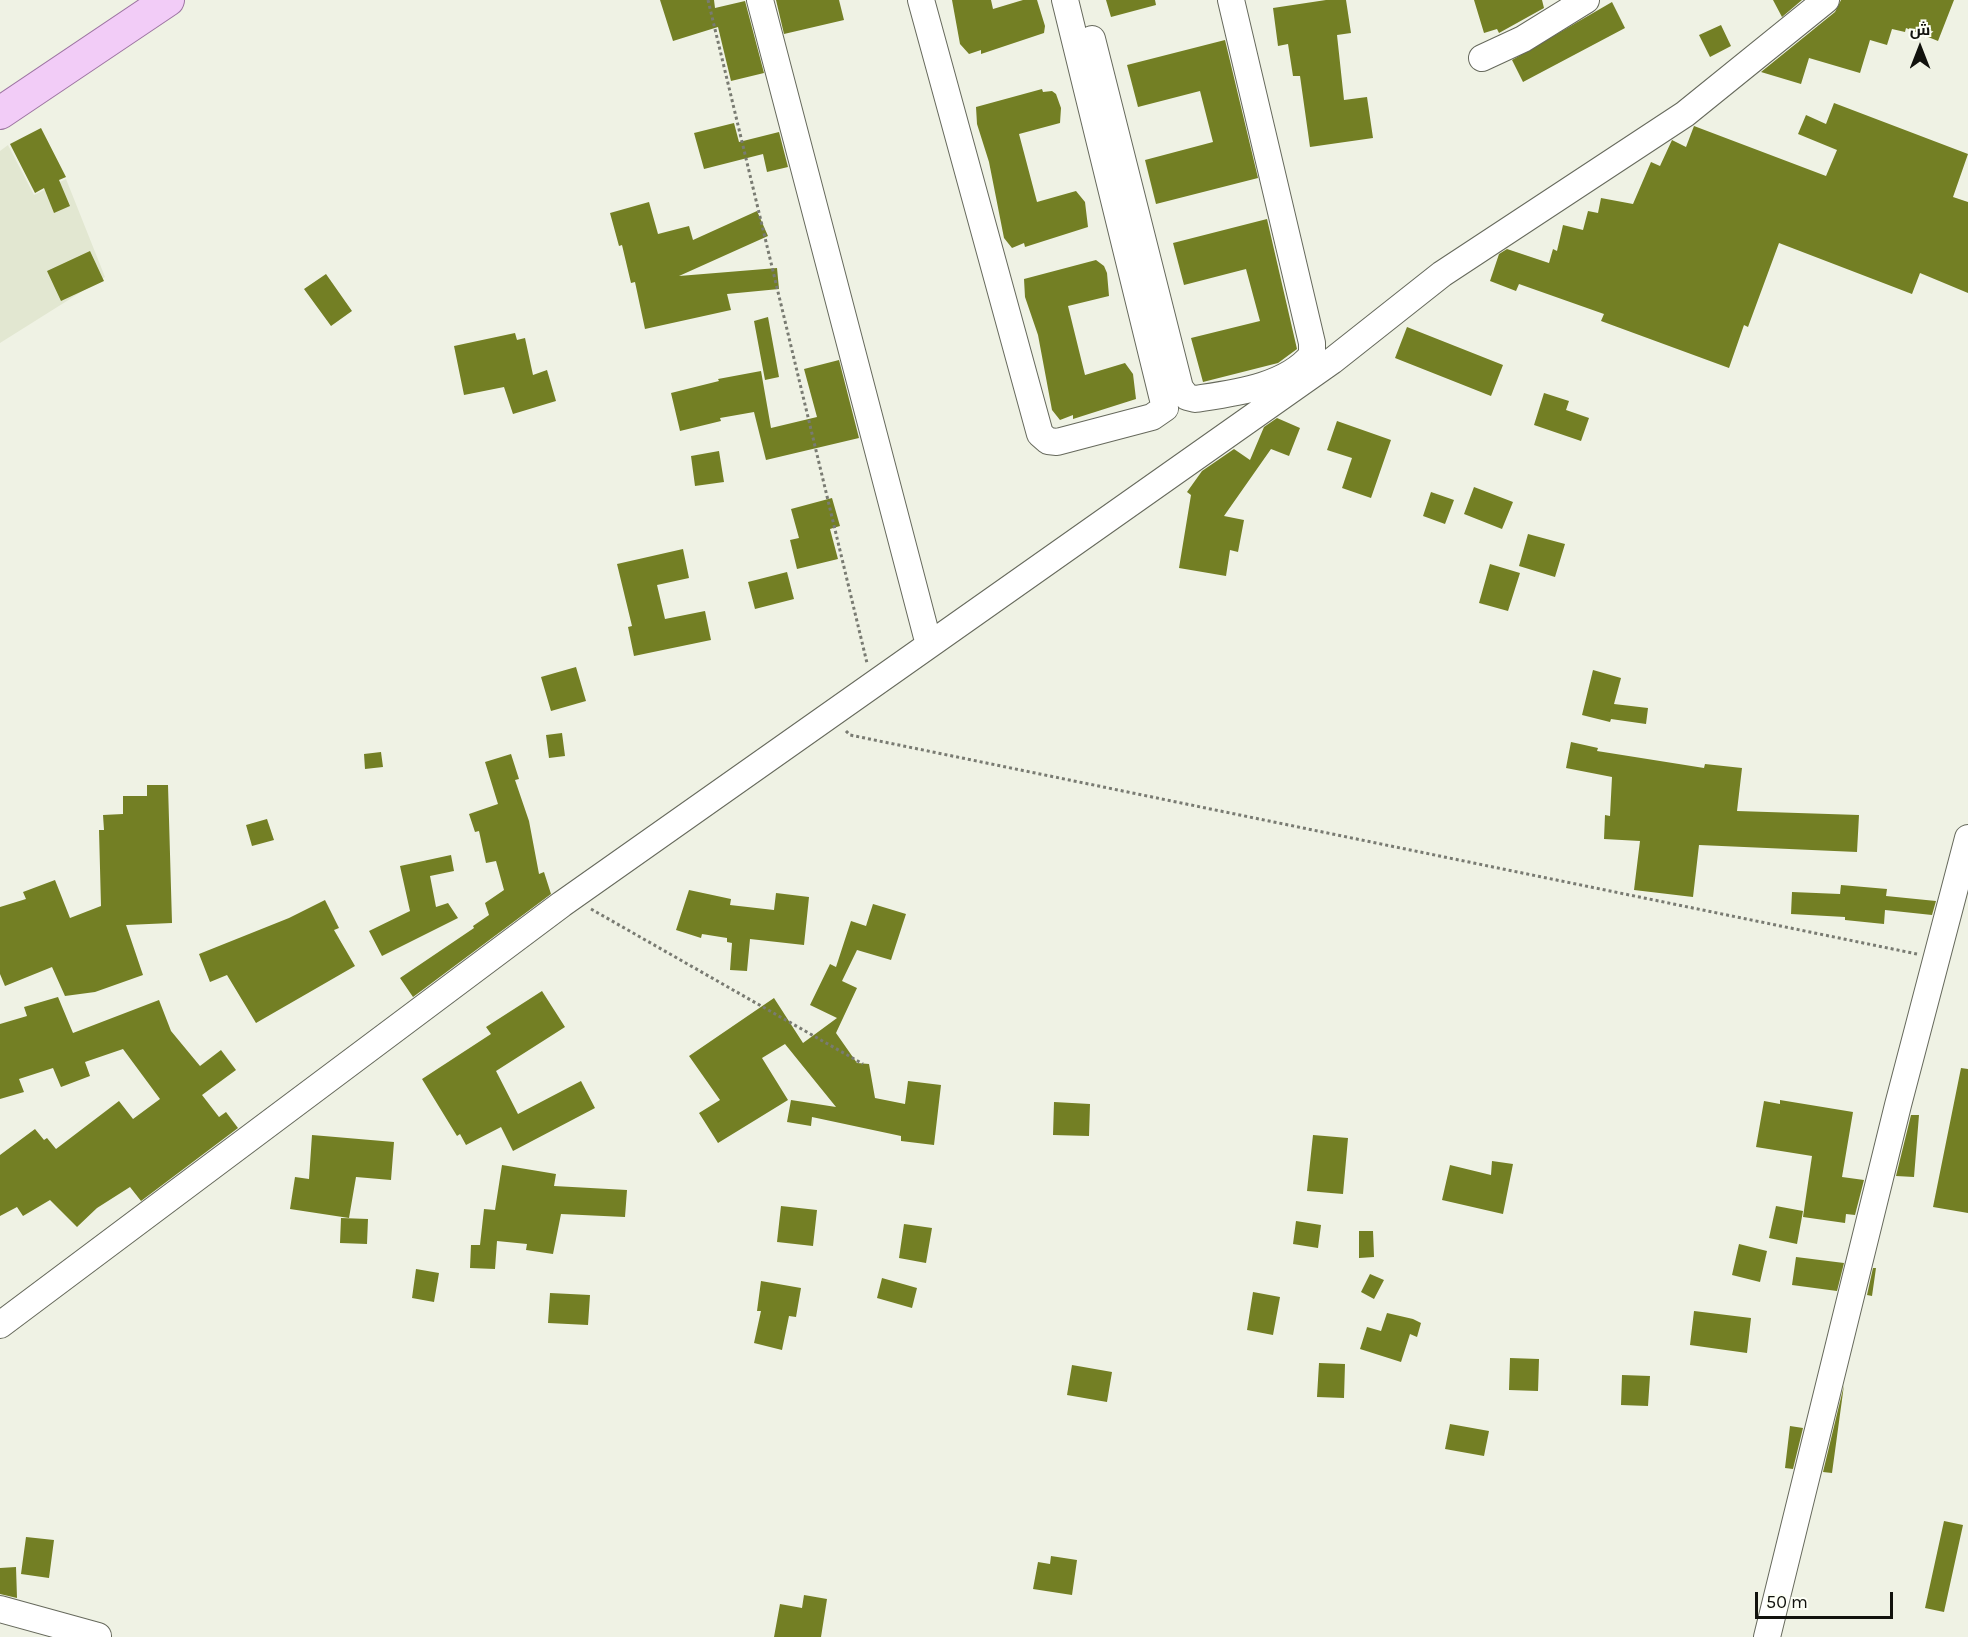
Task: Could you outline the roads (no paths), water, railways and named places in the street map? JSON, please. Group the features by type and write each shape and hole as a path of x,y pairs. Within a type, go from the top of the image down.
{"main road":[{"path":"0,113 168,0"}],"street":[{"path":"760,0 929,645"},
{"path":"921,0 1040,434 1048,441 1057,442 1152,417 1165,408 1065,0"},
{"path":"1083,0 1180,388 1187,397 1195,399 1260,385 1284,377 1301,368 1312,355 1303,298 1231,0"},
{"path":"1482,58 1523,39 1586,0"},
{"path":"0,1325 571,898 1332,361 1442,274 1685,114 1826,0"},
{"path":"1767,1637 1935,961 1968,838"},
{"path":"0,1609 98,1636"}]}
